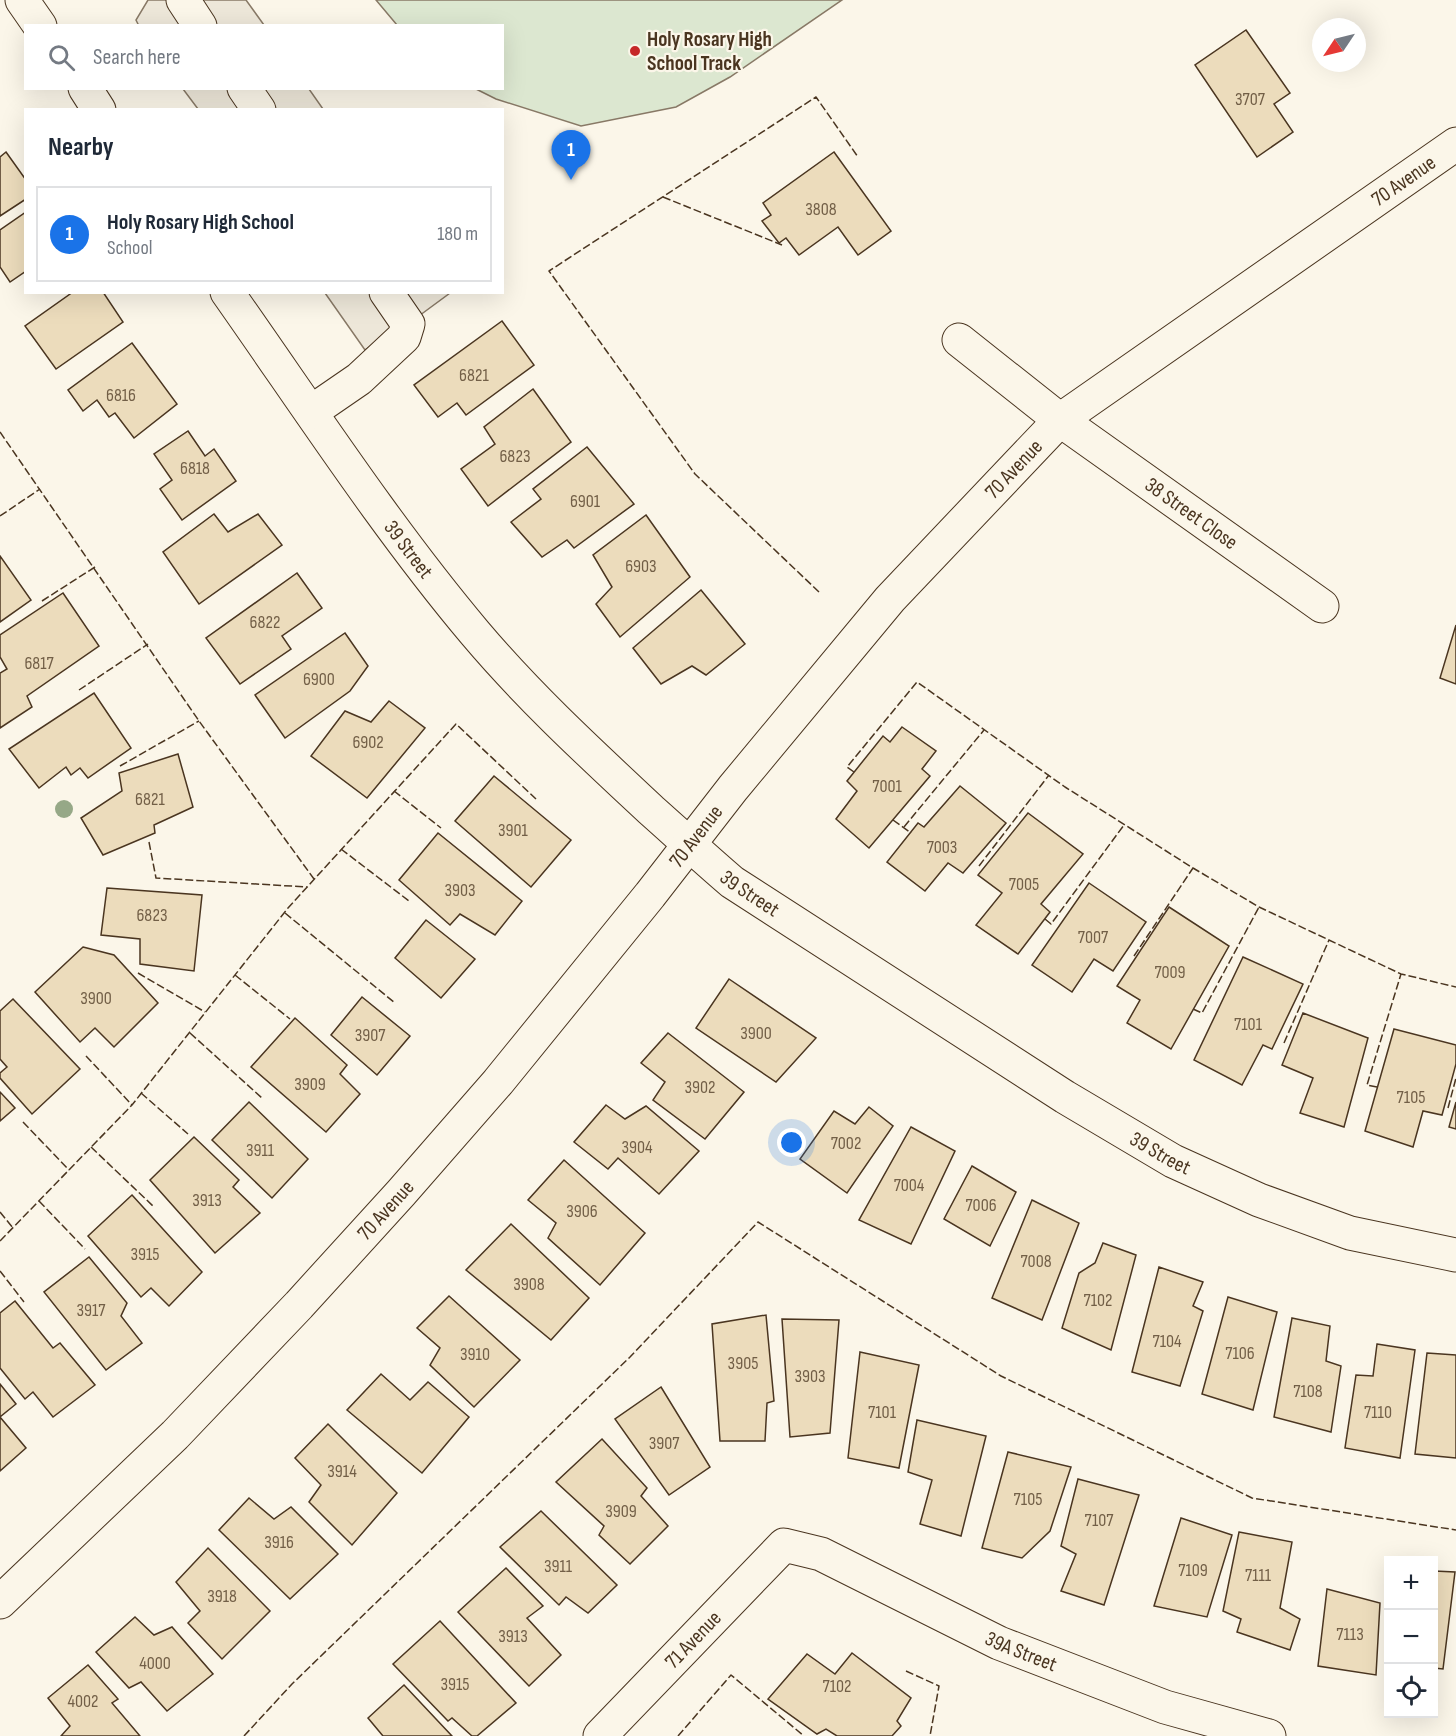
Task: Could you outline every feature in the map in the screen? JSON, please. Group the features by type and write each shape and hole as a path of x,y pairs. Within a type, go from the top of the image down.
{"street":[{"path":"22,0 39,24"},
{"path":"183,0 199,24"},
{"path":"86,90 98,108"},
{"path":"245,90 258,108"},
{"name":"70 Avenue","path":"0,1602 175,1435 386,1210 498,1082 650,895 687,845 890,599 1060,420 1456,144"},
{"name":"39 Street","path":"229,294 400,537 476,634 515,678 599,763 687,845 739,886 1065,1097 1173,1161 1259,1200 1350,1233 1456,1255"},
{"path":"311,412 359,379 404,337 408,324 387,294"},
{"name":"38 Street Close","path":"959,340 1060,420 1322,606"},
{"name":"71 Avenue","path":"600,1736 784,1545"},
{"name":"39A Street","path":"784,1545 821,1554 999,1643 1165,1707 1269,1736"}],"green space":[{"name":"Holy Rosary High School Track","path":"376,0 842,0 730,77 676,107 581,126 496,99 478,90 504,90 504,24 396,24"}],"shaded area":[{"path":"148,0 246,0 263,24 138,24 136,20"},
{"path":"184,90 310,90 322,108 197,108"},
{"path":"326,294 449,294 408,324 365,350"}],"building":[{"path":"1246,30 1290,93 1274,104 1293,132 1257,157 1195,65"},
{"path":"6,152 24,177 24,200 0,216 0,157"},
{"path":"834,152 891,231 858,255 838,227 799,255 786,238 779,243 762,221 771,215 763,203"},
{"path":"24,213 24,272 10,282 0,267 0,230"},
{"path":"70,294 104,294 123,322 56,369 25,326"},
{"path":"502,321 534,365 466,415 457,403 438,417 414,385"},
{"path":"132,343 177,404 134,438 115,413 109,417 97,400 83,411 68,390"},
{"path":"533,389 571,442 488,506 461,469 495,444 484,427"},
{"path":"188,431 205,456 214,449 236,481 182,520 160,489 172,480 154,454"},
{"path":"587,447 634,504 574,548 567,540 542,557 511,522 541,499 533,489"},
{"path":"214,514 228,532 258,514 282,545 199,604 163,552"},
{"path":"646,515 690,577 620,637 596,604 612,587 593,555"},
{"path":"0,556 31,600 0,622"},
{"path":"297,573 322,608 282,636 291,649 240,684 206,638"},
{"path":"701,590 745,644 706,675 692,666 661,684 633,648"},
{"path":"63,593 99,646 27,696 32,707 0,728 0,673 7,669 0,657 0,635"},
{"path":"1456,625 1456,684 1440,678"},
{"path":"345,633 368,666 350,691 285,738 255,695"},
{"path":"94,693 131,748 88,778 80,768 71,775 66,767 39,788 9,749"},
{"path":"389,701 425,728 367,798 311,756 345,711 371,722"},
{"path":"902,727 936,751 922,769 930,776 869,848 836,819 857,791 847,781 883,736 890,742"},
{"path":"178,754 193,807 154,825 155,833 103,855 81,818 122,791 119,773"},
{"path":"494,776 571,840 531,887 455,821"},
{"path":"960,786 1006,823 963,873 948,863 925,891 887,862 918,823 924,827"},
{"path":"1028,813 1083,854 1041,904 1050,912 1018,954 976,925 1002,893 978,875"},
{"path":"438,833 522,901 495,935 460,914 450,925 399,880"},
{"path":"1089,883 1146,922 1113,971 1094,959 1072,992 1032,965"},
{"path":"107,888 202,895 194,971 140,964 140,939 101,935"},
{"path":"1169,907 1229,946 1171,1049 1127,1023 1140,1000 1117,986"},
{"path":"426,920 475,959 441,998 395,958"},
{"path":"83,947 114,955 158,1003 114,1047 95,1028 80,1042 35,992"},
{"path":"1243,957 1303,984 1272,1049 1263,1045 1242,1085 1194,1060"},
{"path":"729,979 816,1038 776,1082 696,1028"},
{"path":"362,997 410,1036 377,1075 331,1035"},
{"path":"13,999 80,1069 32,1114 0,1078 0,1073 7,1067 0,1059 0,1011"},
{"path":"1303,1013 1368,1038 1344,1127 1300,1113 1313,1078 1282,1065"},
{"path":"295,1018 347,1065 340,1074 360,1094 326,1132 251,1067"},
{"path":"1394,1029 1456,1045 1456,1064 1442,1115 1423,1111 1413,1147 1365,1131"},
{"path":"668,1033 744,1092 705,1139 653,1100 665,1082 641,1063"},
{"path":"0,1092 15,1108 0,1121"},
{"path":"249,1102 308,1159 272,1198 212,1140"},
{"path":"1456,1102 1456,1129 1449,1127"},
{"path":"606,1105 625,1119 646,1106 699,1151 659,1194 618,1158 608,1169 574,1142"},
{"path":"869,1107 893,1126 847,1193 800,1159 834,1111 855,1124"},
{"path":"911,1127 955,1151 911,1244 859,1220"},
{"path":"194,1137 239,1180 233,1187 260,1213 215,1253 150,1180"},
{"path":"564,1160 645,1233 600,1285 548,1238 556,1223 528,1200"},
{"path":"972,1166 1016,1192 990,1246 944,1219"},
{"path":"132,1195 202,1272 169,1306 151,1288 141,1297 88,1236"},
{"path":"1032,1200 1079,1223 1042,1320 992,1298"},
{"path":"511,1224 589,1298 551,1340 466,1270"},
{"path":"1103,1243 1136,1255 1111,1350 1062,1328 1079,1273 1095,1263"},
{"path":"89,1257 127,1303 121,1316 142,1343 106,1370 44,1292"},
{"path":"1159,1267 1203,1282 1193,1306 1203,1311 1180,1386 1132,1372"},
{"path":"449,1296 520,1360 474,1407 430,1365 440,1348 417,1328"},
{"path":"1228,1297 1277,1312 1253,1410 1202,1394"},
{"path":"15,1301 53,1348 60,1343 95,1385 53,1417 33,1392 25,1399 0,1368 0,1313"},
{"path":"766,1315 774,1401 767,1403 765,1441 720,1441 712,1324"},
{"path":"1292,1318 1330,1326 1326,1361 1341,1366 1331,1432 1274,1417"},
{"path":"782,1319 839,1320 830,1433 790,1437"},
{"path":"1377,1344 1415,1350 1400,1458 1345,1448 1356,1375 1373,1376"},
{"path":"860,1352 919,1365 899,1468 848,1458"},
{"path":"1427,1353 1456,1355 1456,1458 1415,1454"},
{"path":"381,1374 410,1400 428,1382 469,1417 422,1473 347,1410"},
{"path":"0,1384 16,1404 0,1417"},
{"path":"661,1387 710,1467 669,1495 615,1419"},
{"path":"0,1417 26,1448 0,1471"},
{"path":"917,1420 986,1436 961,1536 920,1524 932,1480 908,1472"},
{"path":"328,1424 397,1493 352,1545 309,1502 321,1485 295,1458"},
{"path":"602,1439 647,1488 641,1496 668,1526 630,1564 599,1535 604,1526 556,1482"},
{"path":"1008,1452 1071,1467 1050,1531 1022,1558 982,1548"},
{"path":"1078,1479 1139,1495 1104,1605 1061,1591 1076,1554 1061,1546"},
{"path":"249,1498 274,1519 291,1507 338,1554 290,1599 219,1530"},
{"path":"541,1511 617,1585 588,1613 566,1597 559,1605 500,1547"},
{"path":"1181,1518 1232,1535 1207,1617 1154,1606"},
{"path":"1239,1532 1292,1542 1280,1608 1300,1619 1290,1650 1237,1632 1241,1619 1223,1611"},
{"path":"208,1548 270,1611 222,1659 188,1623 200,1611 176,1582"},
{"path":"506,1568 543,1606 527,1618 561,1655 529,1686 458,1612"},
{"path":"1438,1571 1455,1572 1443,1669 1438,1668"},
{"path":"1327,1589 1380,1603 1376,1675 1318,1666"},
{"path":"135,1617 154,1635 172,1627 213,1674 167,1711 141,1682 129,1688 96,1652"},
{"path":"440,1621 516,1703 477,1736 472,1736 452,1718 448,1721 393,1664"},
{"path":"852,1653 911,1698 897,1721 901,1726 892,1736 837,1736 826,1729 817,1734 768,1699 807,1654 835,1674"},
{"path":"88,1665 118,1699 112,1703 140,1736 61,1736 70,1726 48,1698"},
{"path":"404,1685 452,1736 383,1736 368,1718"}],"fence":[{"path":"819,592 695,474 549,271 816,97 858,157"},
{"path":"663,197 782,245"},
{"path":"0,432 199,721 314,879"},
{"path":"0,516 40,489"},
{"path":"42,601 95,567"},
{"path":"79,690 148,644"},
{"path":"854,772 847,767 917,682 1065,787 1259,907 1401,974 1456,987"},
{"path":"120,766 199,721"},
{"path":"0,1241 132,1105 288,908 456,724 536,799"},
{"path":"904,827 984,730"},
{"path":"979,866 1049,775"},
{"path":"394,791 441,828"},
{"path":"893,820 911,833"},
{"path":"1045,919 1051,924 1124,825"},
{"path":"149,842 156,878 307,887"},
{"path":"341,849 409,901"},
{"path":"1134,956 1193,868"},
{"path":"1193,1009 1202,1013 1259,907"},
{"path":"285,913 395,1003"},
{"path":"1284,1043 1329,940"},
{"path":"138,973 205,1012"},
{"path":"1377,1087 1367,1085 1401,974"},
{"path":"235,975 290,1019"},
{"path":"190,1033 262,1098"},
{"path":"86,1056 132,1105"},
{"path":"1448,1108 1456,1078"},
{"path":"141,1093 188,1134"},
{"path":"23,1122 69,1170"},
{"path":"91,1147 153,1206"},
{"path":"39,1201 85,1249"},
{"path":"0,1212 13,1228"},
{"path":"244,1736 292,1684 630,1357 758,1222 1001,1376 1252,1498 1456,1530"},
{"path":"0,1271 24,1302"},
{"path":"906,1671 939,1686 930,1736"},
{"path":"678,1736 731,1675 804,1736"}],"place":[{"name":"Holy Rosary High School Track","path":"635,51"},
{"name":"Holy Rosary High School","path":"571,180"}]}
